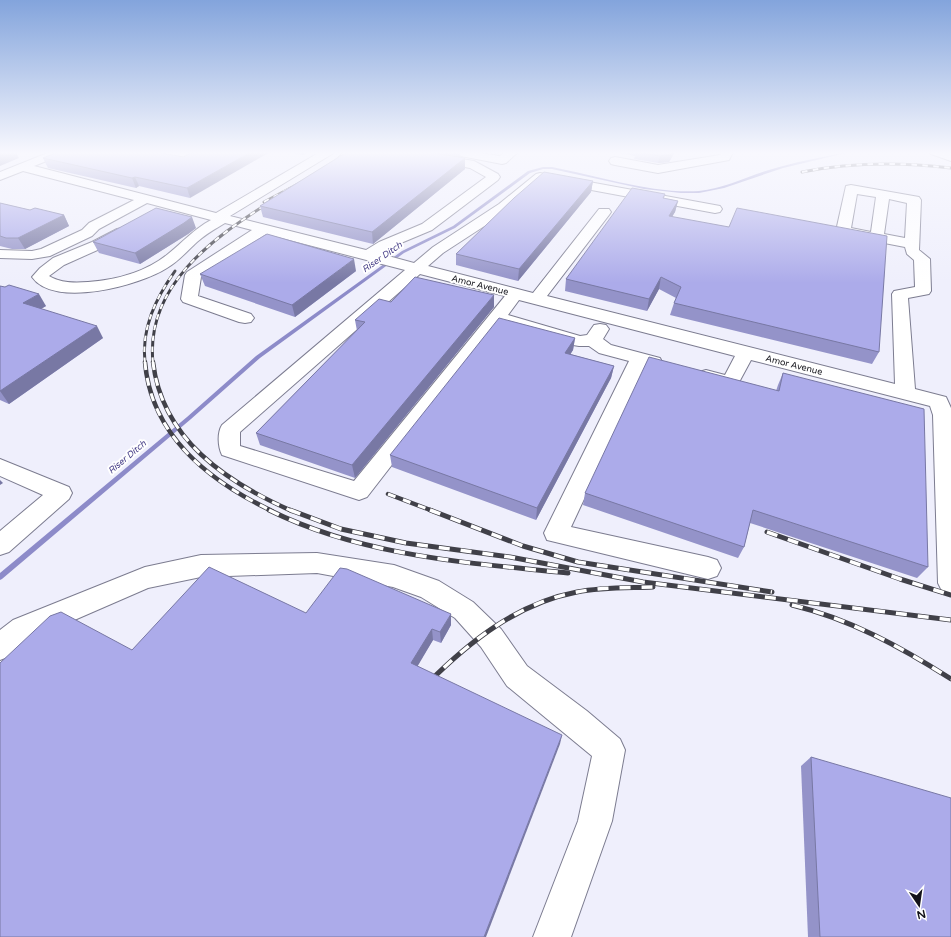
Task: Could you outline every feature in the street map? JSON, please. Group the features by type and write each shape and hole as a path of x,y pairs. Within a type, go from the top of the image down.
{"street":[{"name":"Amor Avenue","path":"132,196 939,402 943,415 951,583"},
{"path":"137,224 97,245 62,260 46,269 40,278 45,282 72,288 93,287 125,282 153,270 220,219 258,196"},
{"path":"368,256 384,245 427,227 469,196"},
{"path":"515,294 359,490 230,450 229,430 416,269 453,239 504,207 517,196"},
{"path":"642,196 715,210"},
{"path":"850,196 843,231 912,244"},
{"path":"877,237 883,196"},
{"path":"892,196 914,200 912,251 922,259 923,291 900,294 905,393"},
{"path":"0,254 32,255 45,253 87,233 94,226 145,199"},
{"path":"156,214 171,206"},
{"path":"536,299 604,212"},
{"path":"245,318 189,299 190,285 193,276 262,230"},
{"path":"497,317 579,341 593,340 605,349 670,366"},
{"path":"593,340 608,318"},
{"path":"693,372 730,382 746,353"},
{"path":"640,358 556,533 708,568"},
{"path":"0,467 61,494 0,545"},
{"path":"0,647 23,629 145,578 201,566 317,563 394,576 430,589 464,610 491,638 517,676 609,750 595,821 552,937"}],"building":[{"path":"277,196 418,196 372,232 260,206"},
{"path":"517,196 581,196 519,269 456,254"},
{"path":"626,196 664,196 663,198 678,201 669,216 729,227 737,208 887,236 879,352 674,303 681,287 661,277 649,299 566,279"},
{"path":"0,203 30,210 35,208 64,215 18,238 6,238 0,236"},
{"path":"156,208 192,217 135,253 93,242"},
{"path":"267,234 354,259 292,305 200,274"},
{"path":"415,277 494,295 352,465 256,433 365,322 355,320 379,299 391,302"},
{"path":"9,285 39,294 23,303 97,326 0,391 0,286 5,287"},
{"path":"499,318 575,338 565,353 614,366 537,508 390,455"},
{"path":"649,357 779,391 783,373 924,409 928,567 753,510 744,547 585,493"},
{"path":"209,567 306,613 340,568 347,569 451,614 440,632 432,629 411,663 562,735 484,937 0,937 0,663 50,616 61,612 132,650"},
{"path":"811,757 951,798 951,937 820,937"}],"waterway":[{"name":"Riser Ditch","path":"0,577 189,418 258,357 403,252 454,227 497,196"}],"railway":[{"path":"264,202 276,196"},
{"path":"153,362 153,335 160,310 171,288 187,267 206,248 248,216 270,202"},
{"path":"145,363 145,338 151,314 168,281 175,271"},
{"path":"145,362 150,388 159,412 171,434 187,453 226,485 272,511"},
{"path":"153,362 159,389 169,414 184,435 201,454 221,471 244,486 292,511"},
{"path":"388,494 433,511"},
{"path":"269,510 304,526 378,548 454,561 568,573"},
{"path":"290,510 341,529 406,543 510,557 643,582 951,620"},
{"path":"430,510 523,546 578,562 772,592"},
{"path":"767,532 900,579 951,595"},
{"path":"428,683 444,667 478,639 496,626 535,605 555,597 586,590 653,587"},
{"path":"792,605 855,626 894,645 951,679"}]}
